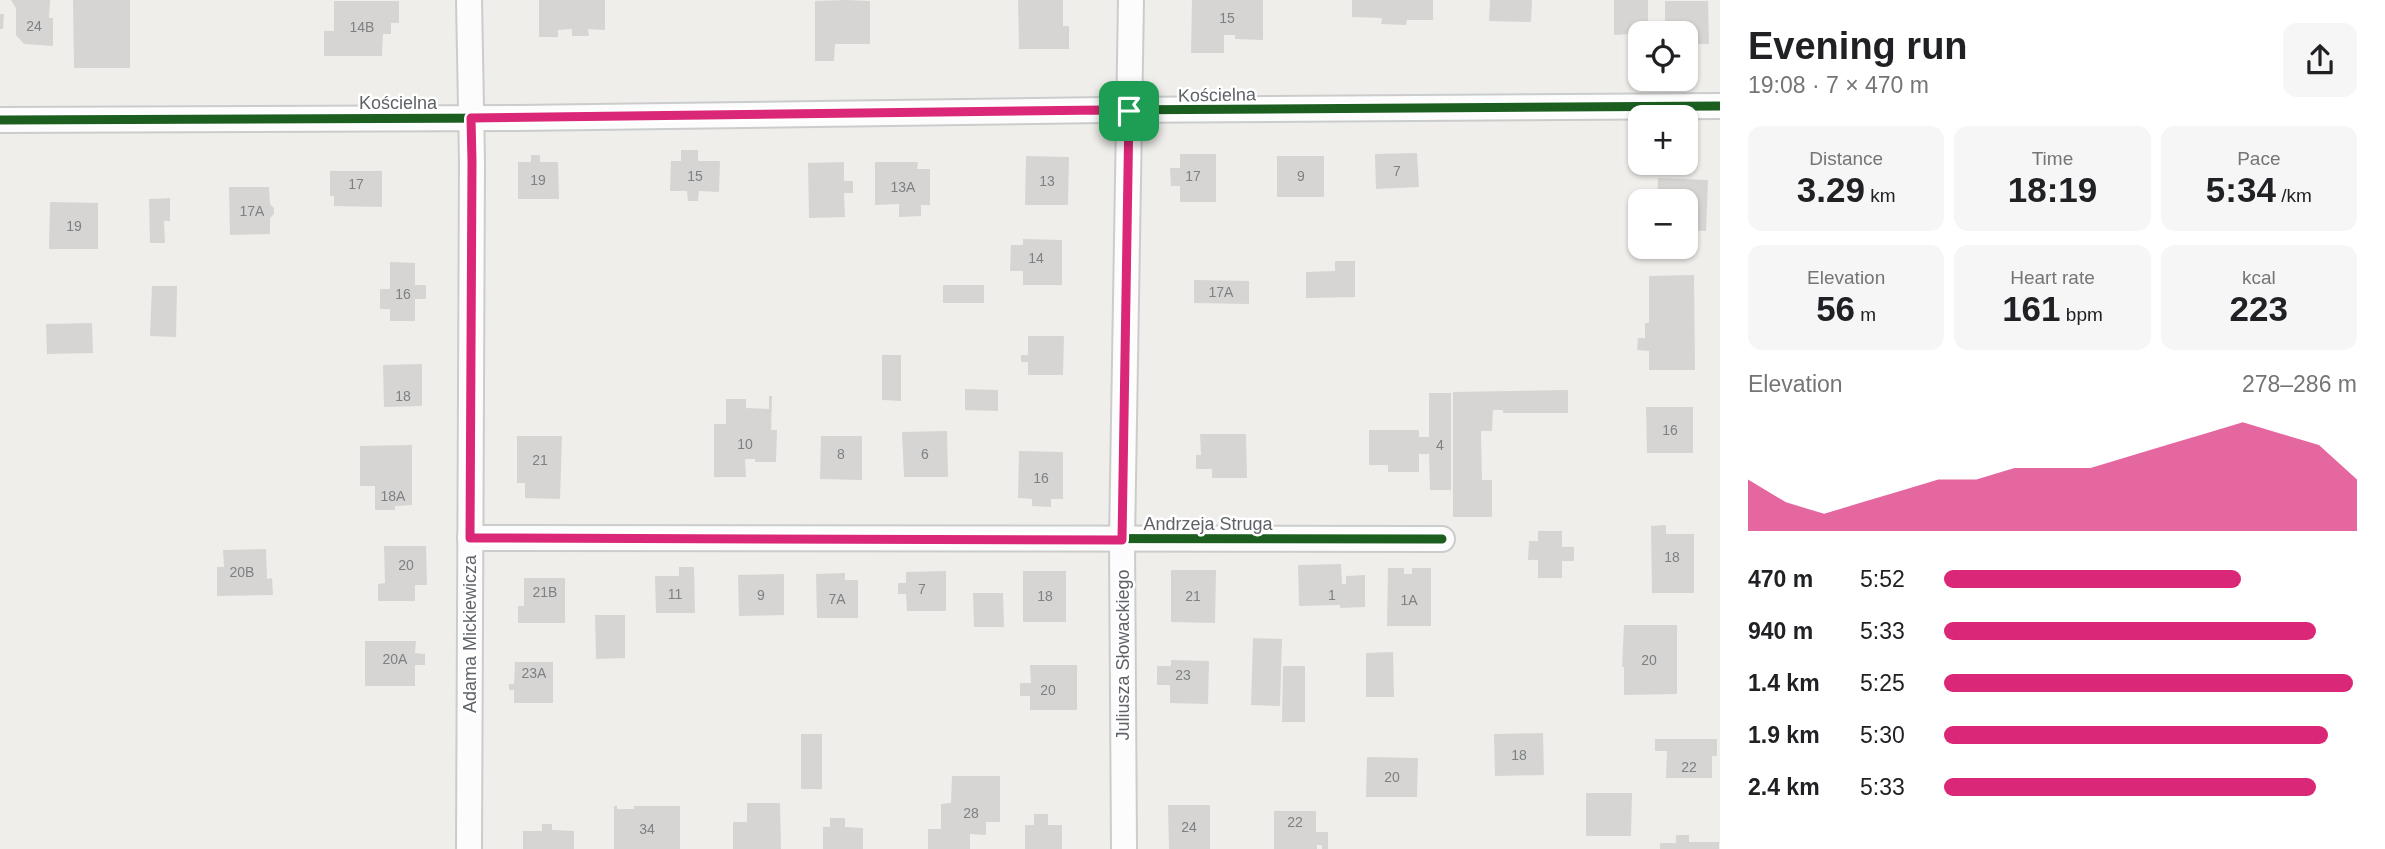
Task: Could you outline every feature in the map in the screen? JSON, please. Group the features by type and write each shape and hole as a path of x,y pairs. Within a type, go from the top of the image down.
{"street":[{"name":"Adama Mickiewicza","path":"469,0 472,162 469,849"},
{"name":"Juliusza Słowackiego","path":"1124,849 1122,540 1131,0"},
{"name":"Kościelna","path":"0,120 1720,106"},
{"name":"Andrzeja Struga","path":"470,538 1442,540"}],"building":[{"path":"11,0 50,0 49,18 53,18 53,46 24,44 16,35 16,8"},
{"path":"73,0 130,0 130,68 74,68"},
{"path":"539,0 605,0 605,30 588,29 589,36 572,36 572,29 558,30 558,37 539,37"},
{"path":"1018,0 1063,0 1063,26 1069,26 1069,49 1019,49"},
{"path":"1192,0 1263,0 1263,40 1235,39 1235,35 1224,35 1224,53 1191,53"},
{"path":"1352,0 1433,0 1433,20 1407,20 1406,25 1381,24 1382,18 1352,17"},
{"path":"1490,0 1532,0 1531,22 1489,21"},
{"path":"1614,0 1648,0 1648,21 1628,21 1628,34 1614,35"},
{"path":"334,1 399,1 399,23 391,23 391,34 383,34 382,56 324,56 324,31 334,31"},
{"path":"815,1 870,1 870,44 835,44 834,61 815,61"},
{"path":"1665,1 1708,1 1709,44 1698,44 1698,21 1665,21"},
{"path":"0,14 4,14 3,29 0,29"},
{"path":"681,150 698,150 698,161 720,161 719,192 699,191 698,201 688,201 687,191 670,191 671,161 681,161"},
{"path":"1417,153 1419,187 1376,189 1375,154"},
{"path":"1180,154 1216,154 1216,202 1180,202 1180,186 1171,186 1170,168 1180,168"},
{"path":"531,155 540,155 540,162 558,162 559,199 518,199 518,162 531,162"},
{"path":"1026,156 1069,157 1068,205 1025,205"},
{"path":"1277,156 1324,156 1324,197 1277,197"},
{"path":"844,162 844,181 853,181 853,193 844,193 845,217 809,218 808,163"},
{"path":"875,162 918,162 917,169 930,169 930,205 921,205 921,216 899,217 899,204 875,205"},
{"path":"330,171 382,171 382,207 334,206 334,196 330,196"},
{"path":"1658,178 1708,180 1706,231 1698,231 1698,189 1658,189"},
{"path":"229,187 269,187 270,204 274,208 274,214 270,218 270,234 230,235"},
{"path":"170,198 170,221 164,221 165,243 150,243 149,199"},
{"path":"50,202 98,203 98,249 49,249"},
{"path":"1023,239 1062,240 1062,285 1023,285 1023,271 1010,271 1011,245 1023,245"},
{"path":"1335,261 1355,261 1355,297 1306,298 1306,272 1335,271"},
{"path":"390,262 415,263 415,285 426,285 426,299 415,299 415,321 390,321 390,309 380,309 380,289 390,289"},
{"path":"1694,275 1695,370 1649,370 1649,351 1637,350 1638,338 1645,338 1645,323 1649,323 1649,276"},
{"path":"1194,280 1249,281 1249,304 1194,303"},
{"path":"943,285 984,285 984,303 943,303"},
{"path":"152,286 177,286 176,337 150,336"},
{"path":"92,323 93,353 47,354 46,324"},
{"path":"1028,336 1064,336 1063,375 1028,375 1028,362 1021,362 1021,355 1028,355"},
{"path":"882,355 901,355 901,401 882,400"},
{"path":"422,364 422,406 384,407 383,365"},
{"path":"965,389 998,390 998,411 965,410"},
{"path":"1568,390 1568,413 1503,413 1503,410 1493,410 1492,431 1481,431 1482,480 1492,480 1492,517 1453,517 1453,392"},
{"path":"1429,393 1451,393 1451,490 1430,490 1429,454 1419,454 1419,472 1388,472 1388,465 1369,465 1369,430 1419,430 1419,437 1429,437"},
{"path":"769,396 772,396 771,430 777,430 776,462 745,459 746,477 714,477 714,424 726,424 726,399 746,399 746,408 769,409"},
{"path":"1646,407 1693,407 1693,453 1647,453"},
{"path":"947,431 948,477 904,477 902,432"},
{"path":"1200,434 1246,434 1247,478 1212,478 1212,469 1196,469 1196,455 1201,455"},
{"path":"517,436 562,436 560,499 525,498 525,483 517,483"},
{"path":"821,436 862,436 862,480 820,479"},
{"path":"412,445 412,505 395,506 395,510 375,510 375,486 360,486 360,446"},
{"path":"1019,451 1063,452 1063,499 1051,499 1051,507 1032,506 1032,499 1018,498"},
{"path":"1666,525 1666,534 1694,534 1694,593 1652,593 1651,526"},
{"path":"1538,531 1562,531 1562,547 1574,547 1574,561 1562,561 1562,578 1538,578 1538,560 1528,560 1529,541 1538,541"},
{"path":"384,546 426,546 427,585 415,585 415,601 378,601 378,584 385,583"},
{"path":"266,549 267,579 272,578 273,595 217,596 217,567 224,567 223,550"},
{"path":"1341,564 1342,584 1346,584 1346,576 1365,575 1365,607 1299,606 1298,565"},
{"path":"679,567 694,567 695,613 656,613 655,576 679,576"},
{"path":"1388,568 1404,568 1404,574 1412,574 1412,568 1431,568 1431,626 1387,626"},
{"path":"1171,570 1216,570 1215,623 1171,622"},
{"path":"946,571 946,611 907,611 906,594 898,594 898,583 906,583 906,572"},
{"path":"1023,571 1066,571 1066,622 1023,622"},
{"path":"845,573 845,580 858,580 858,618 817,618 816,574"},
{"path":"784,574 784,615 739,616 738,575"},
{"path":"524,578 565,578 565,623 518,623 518,606 524,606"},
{"path":"973,593 1003,593 1004,627 974,627"},
{"path":"595,615 625,615 625,658 596,659"},
{"path":"1624,625 1677,625 1677,694 1624,695"},
{"path":"1253,638 1282,639 1280,706 1251,705"},
{"path":"365,641 416,641 415,653 425,654 425,665 415,665 415,686 365,686"},
{"path":"1393,652 1394,697 1366,697 1366,653"},
{"path":"1171,660 1209,661 1208,704 1170,703 1170,685 1157,685 1157,666 1171,666"},
{"path":"515,662 553,662 553,703 514,703 514,690 509,690 509,684 514,684"},
{"path":"1030,665 1077,665 1077,710 1030,710 1030,696 1020,696 1020,683 1031,683"},
{"path":"1283,666 1305,666 1305,722 1282,722"},
{"path":"1543,733 1544,775 1495,776 1494,734"},
{"path":"801,734 822,734 822,789 801,789"},
{"path":"1655,739 1717,739 1717,756 1712,756 1712,778 1666,778 1667,751 1655,751"},
{"path":"1367,757 1418,758 1417,797 1366,797"},
{"path":"952,776 1000,776 1000,822 986,822 986,835 970,834 970,849 928,849 928,829 941,829 941,804 951,803"},
{"path":"1586,793 1632,793 1631,836 1586,836"},
{"path":"747,803 780,803 781,849 733,849 733,822 747,822"},
{"path":"1168,805 1210,805 1210,849 1169,849"},
{"path":"614,806 617,806 617,809 634,809 634,806 680,806 680,849 614,849"},
{"path":"1274,811 1316,811 1316,832 1328,832 1328,849 1317,845 1317,849 1274,849"},
{"path":"1034,814 1048,814 1048,825 1062,825 1062,849 1025,849 1025,825 1034,825"},
{"path":"830,818 845,818 845,827 863,828 863,849 823,849 823,827 830,827"},
{"path":"542,824 552,824 552,830 574,831 574,849 523,849 523,831 542,831"},
{"path":"1676,835 1689,835 1689,842 1719,842 1719,849 1660,849 1660,843 1676,843"}],"cycle path":[{"path":"0,120 518,118 1104,110 1720,106"},
{"path":"470,538 1442,539"}],"route":[{"path":"1129,111 1122,540 470,538 471,118 1129,111"}]}
